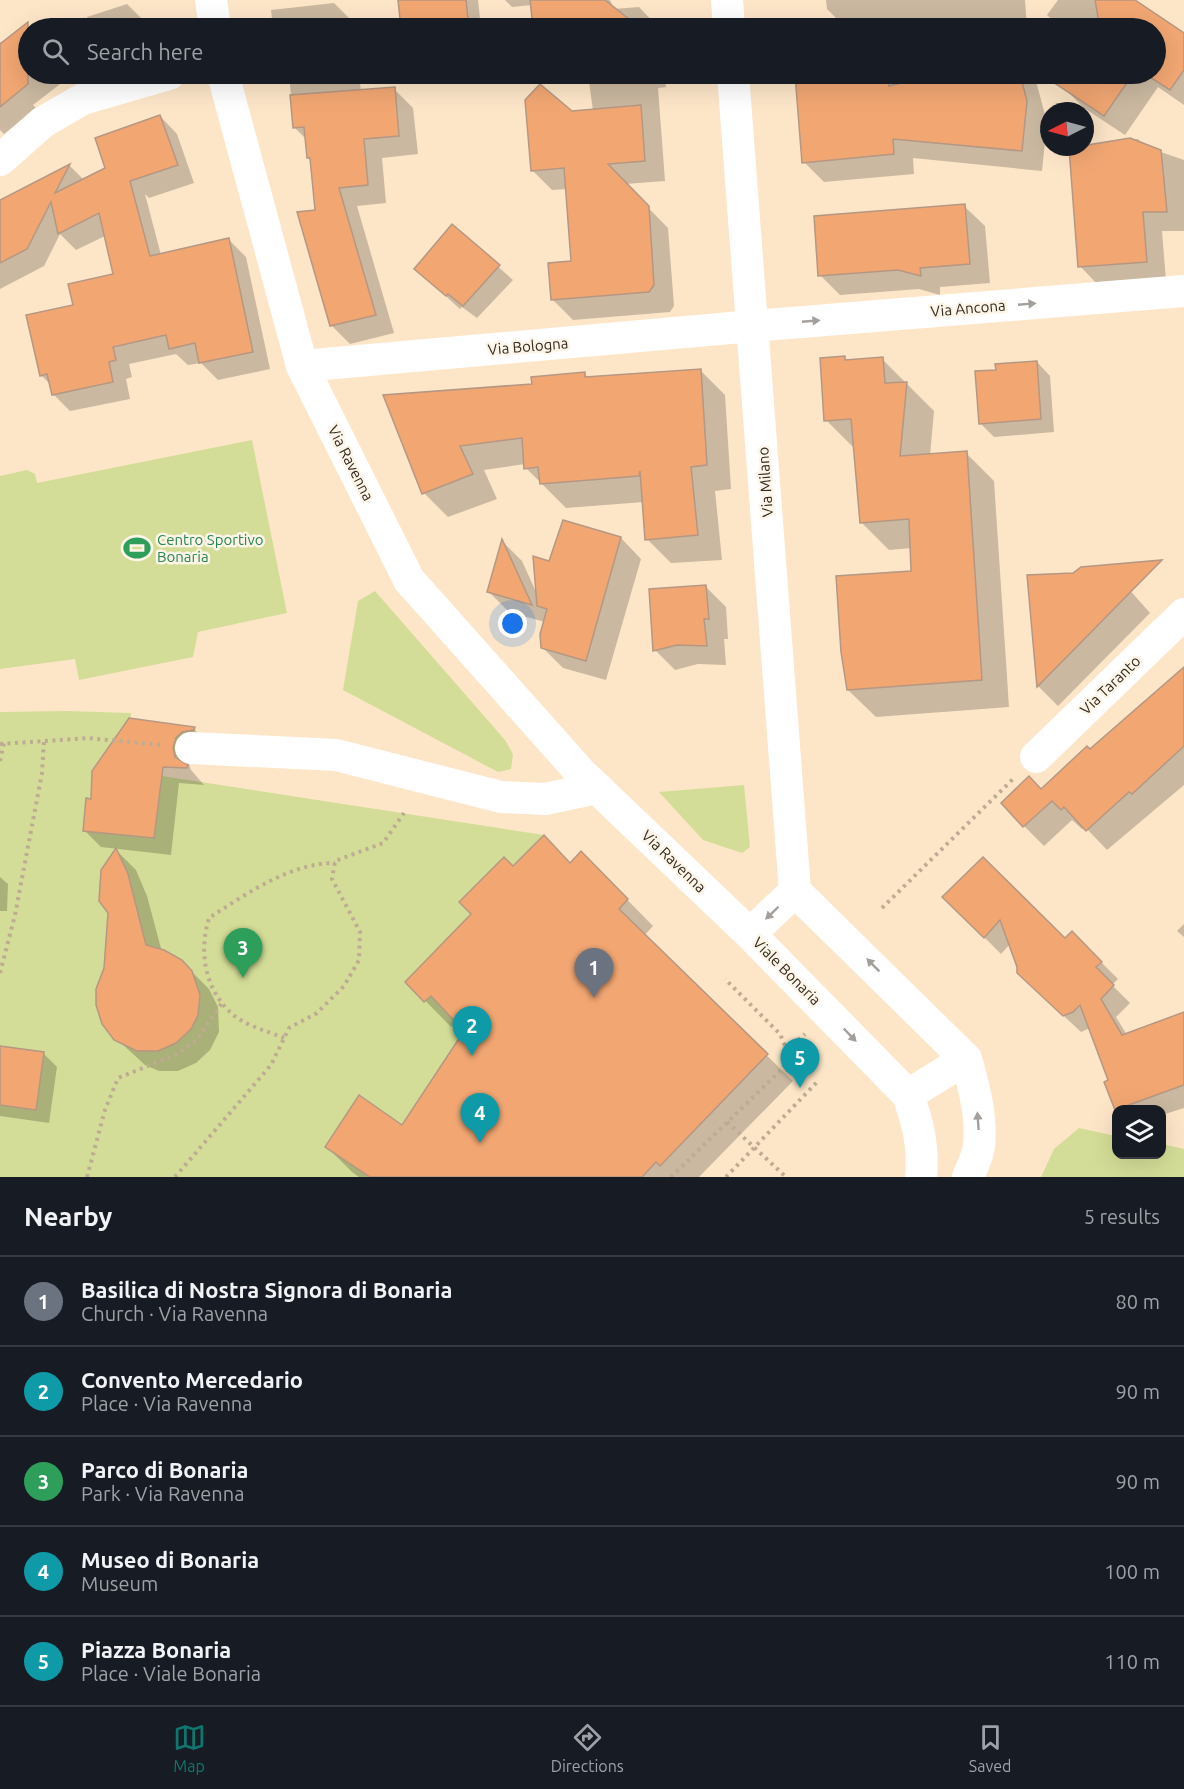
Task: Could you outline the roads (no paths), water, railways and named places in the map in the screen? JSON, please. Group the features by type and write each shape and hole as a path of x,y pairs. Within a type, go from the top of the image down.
{"street":[{"path":"212,0 214,18"},
{"path":"727,0 728,18"},
{"path":"0,160 44,122 83,99 135,84"},
{"name":"Via Ravenna","path":"226,84 302,366 409,579 580,772 750,934"},
{"name":"Via Milano","path":"734,84 795,891"},
{"name":"Via Ancona","path":"753,326 1184,291"},
{"name":"Via Bologna","path":"302,366 753,326"},
{"name":"Via Taranto","path":"1036,757 1184,614"},
{"path":"191,748 336,755 501,796 545,799 597,788"},
{"path":"795,891 966,1059 973,1083 978,1115 979,1148 968,1177"},
{"name":"Viale Bonaria","path":"795,891 750,934 908,1095 920,1129 923,1159 921,1177"},
{"path":"908,1095 966,1059"}],"place":[{"name":"Centro Sportivo Bonaria","path":"137,548"},
{"name":"Parco di Bonaria","path":"243,978"},
{"name":"Basilica di Nostra Signora di Bonaria","path":"594,998"},
{"name":"Convento Mercedario","path":"472,1056"},
{"name":"Piazza Bonaria","path":"800,1088"},
{"name":"Museo di Bonaria","path":"480,1143"}]}
